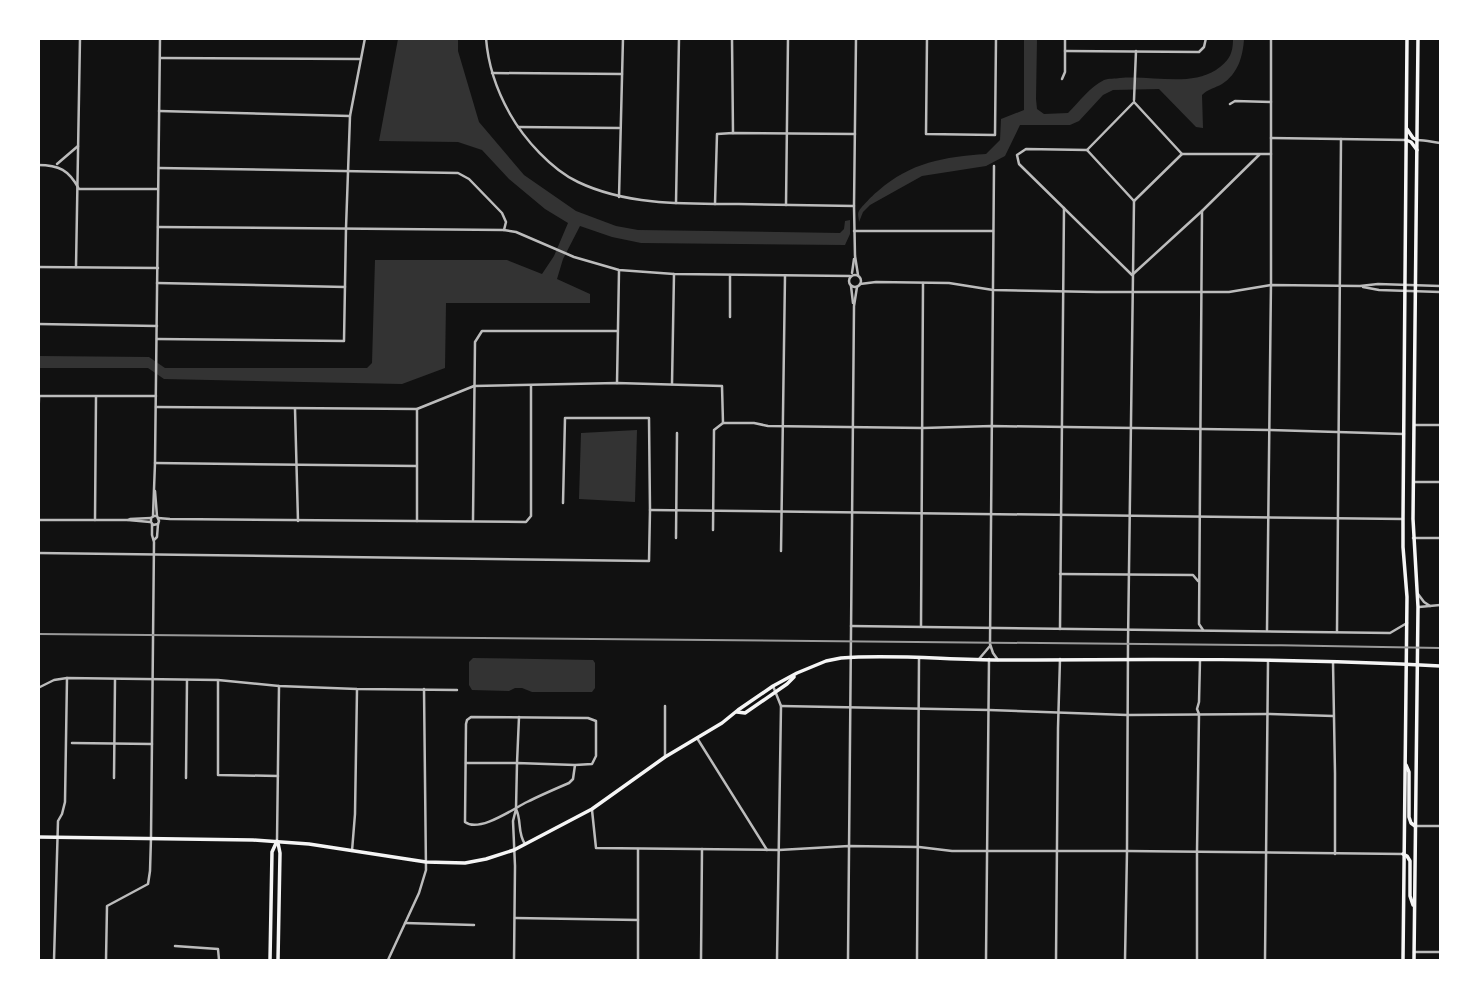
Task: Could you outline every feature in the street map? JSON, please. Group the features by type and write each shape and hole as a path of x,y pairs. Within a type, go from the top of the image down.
{"main road":[{"path":"1403,961 1407,597 1403,519 1408,38"},
{"path":"1414,961 1418,607 1413,538 1418,38"},
{"path":"1406,129 1417,140"},
{"path":"1406,140 1417,151"},
{"path":"1404,434 1415,442"},
{"path":"1403,529 1406,535 1413,538"},
{"path":"1407,597 1418,607"},
{"path":"38,837 277,841 426,862 465,863 486,859 514,850 592,809 773,686 827,661 851,657 1268,661 1440,666"},
{"path":"737,712 745,713 787,684 797,673"},
{"path":"1405,764 1409,772 1409,821 1415,826"},
{"path":"270,961 272,852 277,841"},
{"path":"277,841 280,853 278,961"},
{"path":"1403,854 1410,861 1410,896 1414,906"},
{"path":"1403,945 1414,952"}],"street":[{"path":"76,267 80,38"},
{"path":"106,961 107,906 148,884 150,871 160,38"},
{"path":"157,339 344,341 350,116 365,38"},
{"path":"486,38 492,73 504,104 518,127 547,160 576,181 620,197 677,203 854,205"},
{"path":"620,197 623,38"},
{"path":"677,203 678,38"},
{"path":"733,38 733,133"},
{"path":"786,205 788,38"},
{"path":"854,306 859,285 854,231 856,38"},
{"path":"927,38 926,134 995,135 996,38"},
{"path":"1062,79 1065,72 1065,38"},
{"path":"1065,51 1199,52 1204,47 1206,38"},
{"path":"1267,630 1271,38"},
{"path":"1087,150 1134,102 1136,51"},
{"path":"160,58 360,60"},
{"path":"492,73 622,74"},
{"path":"1230,104 1235,101 1271,102"},
{"path":"1134,102 1182,154"},
{"path":"159,111 350,116"},
{"path":"518,127 621,128"},
{"path":"715,204 717,134 855,134"},
{"path":"1271,138 1406,140"},
{"path":"1337,632 1341,139"},
{"path":"1417,140 1426,139 1440,143"},
{"path":"56,165 79,146"},
{"path":"1132,275 1020,164 1017,155 1026,149 1087,150 1134,201"},
{"path":"1125,961 1134,201 1182,154 1271,154"},
{"path":"1132,275 1260,154"},
{"path":"38,165 56,165 74,179 79,189"},
{"path":"994,166 990,646 998,660"},
{"path":"159,168 458,173 469,179 505,218 504,230"},
{"path":"79,189 157,189"},
{"path":"1060,629 1064,208"},
{"path":"1202,211 1199,624 1203,630"},
{"path":"158,227 504,230 516,232 574,257 619,270 674,274 851,275 876,282"},
{"path":"854,231 993,232"},
{"path":"848,961 854,306 850,284 855,256"},
{"path":"38,267 158,268"},
{"path":"617,383 619,270"},
{"path":"672,384 674,274"},
{"path":"730,275 730,317"},
{"path":"781,551 785,276"},
{"path":"835,276 850,284 859,285 876,282 948,283 993,289 1063,291 1229,292 1271,285 1440,286"},
{"path":"158,283 345,287"},
{"path":"920,628 923,283"},
{"path":"1360,286 1379,290 1440,292"},
{"path":"38,324 157,326"},
{"path":"472,522 475,342 482,331 617,331"},
{"path":"156,407 417,409 474,386 672,384 722,386 723,423"},
{"path":"38,520 526,522 531,516 531,386"},
{"path":"38,425 39,396 156,396"},
{"path":"95,520 96,397"},
{"path":"295,408 298,521"},
{"path":"416,521 417,409"},
{"path":"38,553 649,561 649,418 565,418 563,503"},
{"path":"713,530 714,430 723,423 853,428 992,426 1404,434"},
{"path":"1415,425 1440,425"},
{"path":"676,538 677,433"},
{"path":"155,463 416,466"},
{"path":"1414,482 1440,482"},
{"path":"650,510 1403,519"},
{"path":"1413,538 1440,538"},
{"path":"1193,575 1199,568"},
{"path":"1060,574 1193,575 1199,582"},
{"path":"1417,593 1430,606"},
{"path":"1418,607 1440,606"},
{"path":"851,626 1390,633 1407,623"},
{"path":"1194,630 1199,624"},
{"path":"979,659 990,646"},
{"path":"918,961 919,658"},
{"path":"1056,961 1060,658"},
{"path":"986,961 989,659"},
{"path":"1197,961 1197,709 1200,660"},
{"path":"1265,961 1268,661"},
{"path":"1333,662 1335,854"},
{"path":"54,961 58,821 65,802 67,678"},
{"path":"38,688 54,680 67,678 218,680 279,687 457,690"},
{"path":"114,778 115,679"},
{"path":"186,778 187,680"},
{"path":"218,680 218,775 278,776"},
{"path":"773,686 780,706 778,961"},
{"path":"277,841 279,687"},
{"path":"352,851 357,689"},
{"path":"388,961 419,893 426,870 424,689"},
{"path":"665,706 665,757"},
{"path":"780,706 1127,715 1333,716"},
{"path":"514,961 513,821 516,809 519,717"},
{"path":"466,763 592,764 595,760 596,721 588,718 469,718 467,724 466,763 466,824 473,825 494,820 571,781 575,765"},
{"path":"697,738 767,850"},
{"path":"72,743 152,744"},
{"path":"516,809 520,836 525,844"},
{"path":"592,809 596,848 779,850 849,846 919,847 952,851 1403,854"},
{"path":"1415,826 1440,827"},
{"path":"638,849 638,961"},
{"path":"701,961 702,849"},
{"path":"514,918 638,920"},
{"path":"405,923 474,925"},
{"path":"175,946 218,949 219,961"},
{"path":"1414,952 1440,952"}],"shaded area":[{"path":"398,39 458,39 458,51 479,122 524,175 576,211 616,226 638,230 840,233 844,229 845,221 850,220 850,234 845,245 641,243 580,226 563,259 557,279 590,294 590,303 446,303 445,368 402,384 164,379 148,368 39,368 39,356 149,357 165,368 367,368 372,363 375,260 507,260 542,274 554,256 568,223 545,209 509,179 482,150 458,142 379,141"},
{"path":"1024,39 1037,39 1036,99 1037,109 1044,114 1068,113 1089,91 1106,79 1182,79 1205,75 1227,60 1233,39 1244,39 1236,70 1222,84 1202,95 1203,128 1196,127 1159,89 1113,90 1103,95 1079,121 1070,125 1020,125 1005,156 986,166 922,176 870,205 859,222 858,212 865,204 903,173 942,159 986,154 1000,140 1001,119 1024,110"},
{"path":"637,430 635,502 579,499 581,433"},
{"path":"473,658 593,660 595,688 592,692 532,692 522,688 509,691 472,690 469,685 469,662"}],"railway":[{"path":"38,634 1440,648"}]}
